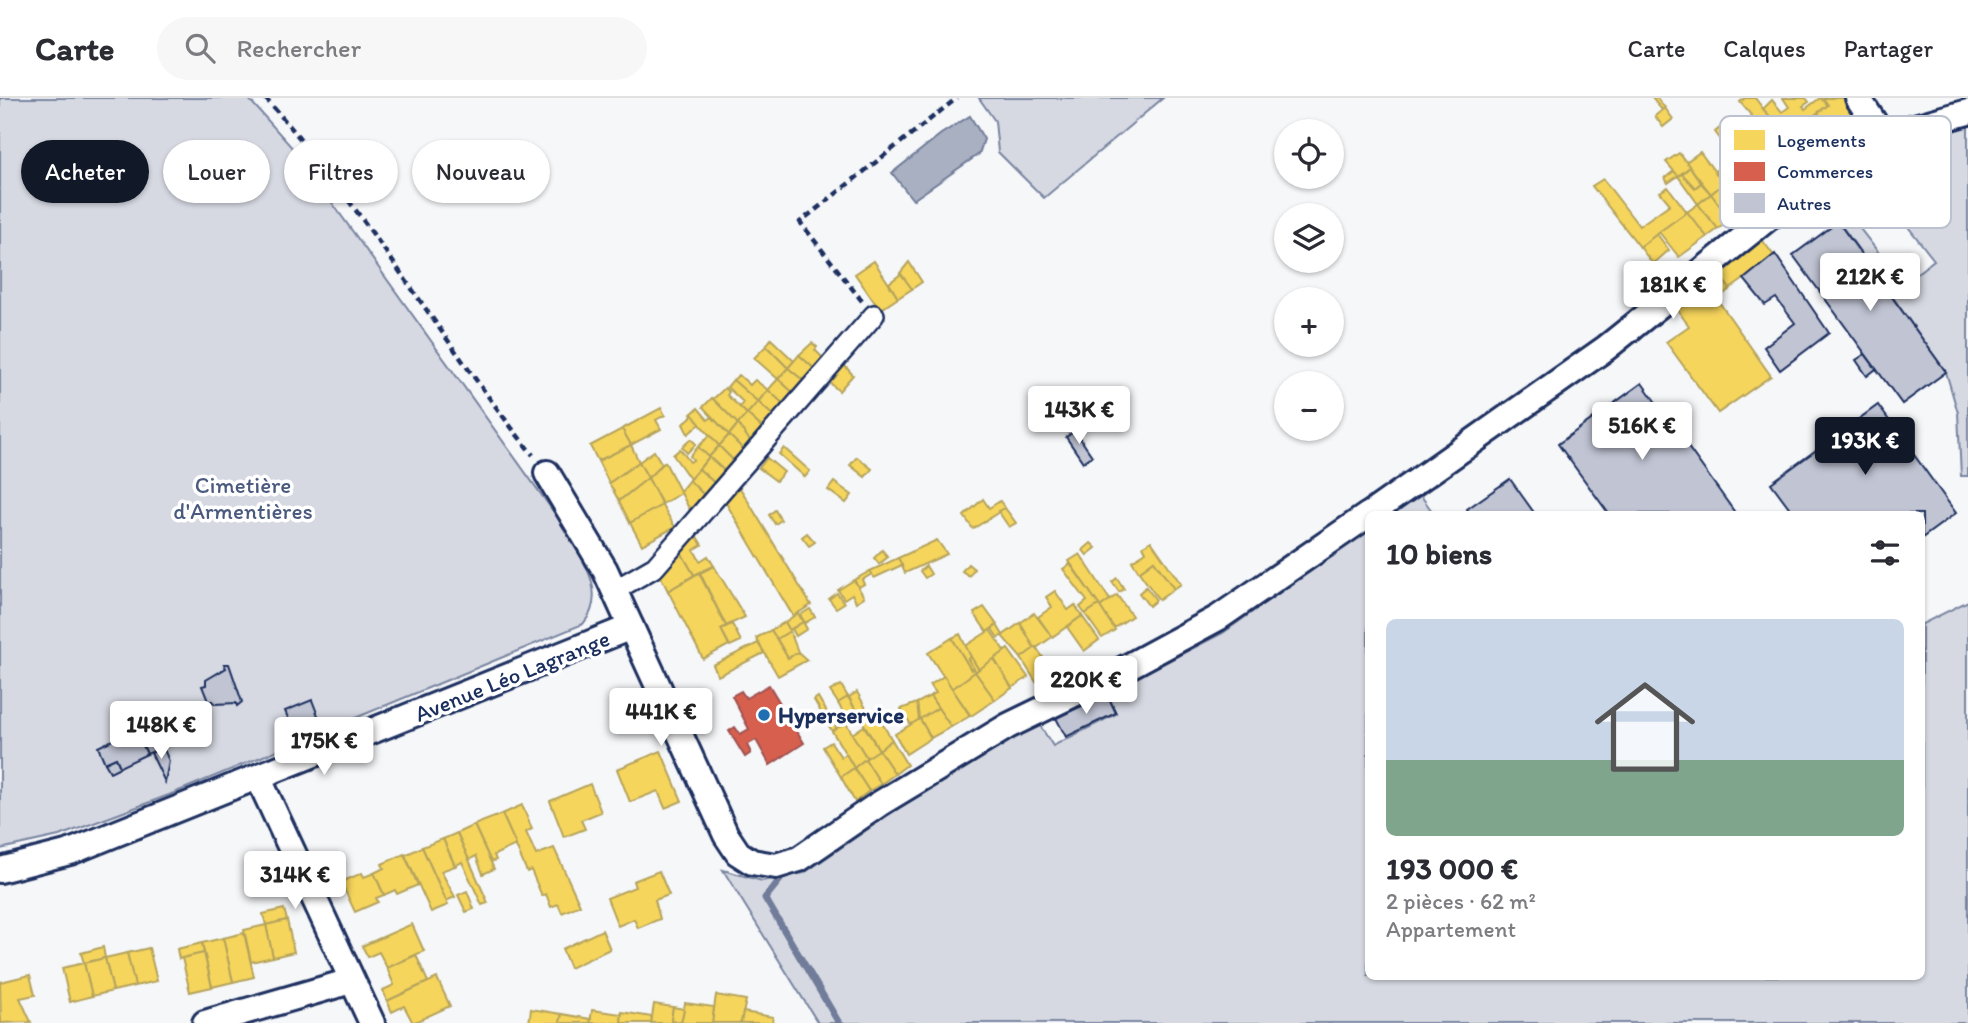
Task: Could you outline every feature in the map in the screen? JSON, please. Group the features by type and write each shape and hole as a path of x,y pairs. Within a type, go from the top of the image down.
{"street":[{"path":"1858,98 1870,116"},
{"path":"1951,117 1968,112"},
{"path":"1375,511 1606,348 1756,228"},
{"path":"615,590 655,567 874,315"},
{"path":"547,473 594,548 733,845 747,860 763,865 779,865 799,859 879,804 1008,726 1107,678 1219,618 1365,518"},
{"name":"Avenue Léo Lagrange","path":"0,870 53,859 259,779 631,627"},
{"path":"259,779 372,1023"},
{"path":"205,1023 352,981"}],"path":[{"path":"265,98 309,147 482,391 547,473"},
{"path":"874,315 800,222 957,98"}],"green space":[{"name":"Cimetière d'Armentières","path":"0,98 248,98 285,140 284,203 332,203 563,525 590,574 594,600 591,612 583,624 169,795 59,836 0,849"},
{"path":"979,98 1163,98 1044,198 998,152 995,121"},
{"path":"1968,124 1968,476 1961,476 1958,413 1946,372 1843,228 1859,228 1903,284 1934,260 1909,228 1951,228 1951,128"},
{"path":"1419,493 1432,511 1393,511"},
{"path":"1365,531 1365,980 1925,980 1925,622 1968,601 1968,1023 818,1023 723,870 762,881 804,873 964,763 1039,724 1053,746 1116,714 1107,692 1223,633"}],"water":[{"path":"970,116 984,139 979,154 913,200 892,173 941,134"}],"building: Logements":[{"path":"1652,98 1657,98 1665,108 1662,110"},
{"path":"1745,98 1755,98 1769,116 1752,116 1740,102"},
{"path":"1783,98 1806,98 1809,102 1803,106 1805,109 1820,98 1828,105 1813,116 1770,116 1763,109 1772,100 1782,112 1789,107"},
{"path":"1823,98 1845,98 1859,116 1820,116 1818,113 1828,105"},
{"path":"1665,108 1673,119 1663,127 1655,116"},
{"path":"1700,152 1720,179 1720,187 1711,194 1686,162"},
{"path":"1679,153 1690,167 1678,176 1666,162"},
{"path":"1690,167 1701,183 1695,188 1682,174"},
{"path":"1674,171 1678,176 1668,183 1665,178"},
{"path":"1682,174 1695,188 1701,183 1711,194 1698,204 1678,176"},
{"path":"1603,179 1639,226 1670,204 1660,192 1668,187 1687,212 1640,247 1592,186"},
{"path":"1720,186 1720,206 1711,194"},
{"path":"1711,194 1720,206 1720,228 1718,229 1698,204"},
{"path":"1698,204 1718,229 1707,237 1687,212"},
{"path":"1687,212 1707,237 1679,257 1659,232"},
{"path":"1657,234 1669,250 1653,264 1640,247"},
{"path":"1760,237 1775,257 1730,289 1715,270"},
{"path":"874,261 898,298 880,310 855,274"},
{"path":"909,262 922,282 912,289 900,273"},
{"path":"1715,270 1730,289 1717,299 1771,376 1718,413 1666,342 1689,326 1673,304"},
{"path":"901,274 912,289 898,298 889,283"},
{"path":"771,339 794,361 788,368 766,346"},
{"path":"812,343 829,364 820,374 799,355"},
{"path":"766,346 788,368 778,379 754,358"},
{"path":"799,355 820,374 810,386 788,368"},
{"path":"844,365 853,375 839,391 829,382"},
{"path":"788,368 810,386 799,398 778,379"},
{"path":"739,375 750,385 755,380 768,390 758,402 733,380"},
{"path":"778,379 799,398 789,409 768,390"},
{"path":"733,380 758,402 747,414 740,407 743,402 727,387"},
{"path":"725,388 729,392 727,395 747,414 738,424 713,399"},
{"path":"768,390 789,409 779,421 758,402"},
{"path":"712,398 738,424 729,435 703,407"},
{"path":"758,402 779,421 768,433 747,414"},
{"path":"661,408 665,415 656,420 661,429 631,445 622,429"},
{"path":"698,408 708,420 712,417 729,435 719,446 691,414"},
{"path":"747,414 768,433 755,448 738,424"},
{"path":"693,415 700,424 688,434 683,424"},
{"path":"738,424 755,448 749,455 729,435"},
{"path":"622,429 631,445 598,461 590,446"},
{"path":"710,435 719,446 709,457 698,447"},
{"path":"729,435 749,455 739,466 719,446"},
{"path":"691,439 696,444 687,453 682,447"},
{"path":"631,445 639,462 609,483 598,461"},
{"path":"719,446 739,466 730,476 709,457"},
{"path":"698,447 709,457 690,479 673,455 680,449 690,462 693,460 690,456"},
{"path":"784,448 810,471 805,477 779,454"},
{"path":"654,451 662,464 648,478 639,462"},
{"path":"709,457 730,476 720,488 699,469"},
{"path":"857,457 872,469 865,477 850,465"},
{"path":"767,458 784,472 776,481 759,468"},
{"path":"639,462 648,478 619,501 609,483"},
{"path":"665,462 681,493 662,504 648,478"},
{"path":"699,469 720,488 709,500 689,480"},
{"path":"648,478 662,505 630,523 619,501"},
{"path":"689,480 709,500 694,518 680,491"},
{"path":"834,482 852,495 846,503 828,490"},
{"path":"737,483 811,605 793,616 723,498"},
{"path":"983,499 989,508 1000,501 1005,508 973,529 964,516"},
{"path":"662,505 675,527 642,545 630,523"},
{"path":"1005,508 1016,523 1009,527 998,511"},
{"path":"775,510 781,520 775,524 769,515"},
{"path":"693,530 702,545 694,550 700,561 708,556 714,566 694,575 678,547"},
{"path":"807,533 815,542 809,546 802,537"},
{"path":"937,540 947,554 905,573 898,558"},
{"path":"1151,541 1181,584 1174,589 1154,561 1139,572 1132,561 1146,552 1143,546"},
{"path":"1091,543 1096,548 1087,555 1083,550"},
{"path":"678,547 694,575 668,591 657,569"},
{"path":"882,550 888,557 879,564 874,558"},
{"path":"1080,554 1110,600 1100,607 1069,561"},
{"path":"898,558 902,565 874,578 870,571"},
{"path":"1154,561 1174,589 1159,600 1139,572"},
{"path":"968,564 974,569 969,576 962,571"},
{"path":"1070,564 1099,605 1085,614 1080,607 1087,601 1063,569"},
{"path":"714,566 745,617 726,626 700,573"},
{"path":"926,566 931,574 925,578 920,571"},
{"path":"870,571 872,574 862,580 864,584 859,587 854,580"},
{"path":"699,573 726,626 721,629 729,645 703,659 668,591"},
{"path":"1117,578 1124,589 1119,592 1112,582"},
{"path":"854,580 864,597 856,602 852,594 844,599 838,590"},
{"path":"1146,587 1156,600 1149,606 1139,593"},
{"path":"1055,591 1068,610 1075,605 1082,616 1052,637 1038,617 1052,607 1046,597"},
{"path":"837,593 844,603 836,608 829,599"},
{"path":"1117,595 1132,616 1114,628 1100,607"},
{"path":"1099,605 1115,630 1102,638 1085,614"},
{"path":"984,607 997,625 987,632 974,613"},
{"path":"810,609 815,617 805,623 800,615"},
{"path":"798,613 803,622 789,630 785,622"},
{"path":"1034,613 1052,637 1035,649 1020,623"},
{"path":"1082,616 1099,640 1084,651 1067,627"},
{"path":"785,622 790,631 777,639 771,630"},
{"path":"803,622 807,629 796,636 792,629"},
{"path":"1020,623 1035,649 1021,658 1002,636"},
{"path":"732,624 741,641 730,646 721,629"},
{"path":"997,625 1003,635 998,638 992,629"},
{"path":"771,630 788,658 798,652 807,660 778,676 756,638"},
{"path":"990,630 1005,652 979,670 964,647"},
{"path":"790,631 798,652 788,658 777,639"},
{"path":"960,634 971,657 968,659 974,668 971,670 952,638"},
{"path":"952,638 971,670 974,668 976,672 952,689 928,653"},
{"path":"758,643 764,653 718,676 713,665"},
{"path":"1036,647 1052,671 1036,682 1021,658"},
{"path":"1008,649 1028,677 1012,688 994,659"},
{"path":"971,657 979,670 976,672 968,659"},
{"path":"994,659 1012,688 995,700 975,672"},
{"path":"975,672 995,700 971,716 952,689"},
{"path":"944,676 970,716 951,727 930,696 936,693 930,685"},
{"path":"841,685 848,697 838,703 830,691"},
{"path":"857,692 867,710 858,715 849,697"},
{"path":"930,696 938,708 919,720 917,703"},
{"path":"818,697 837,729 832,731 814,700"},
{"path":"848,697 859,716 848,722 838,703"},
{"path":"917,703 919,720 911,725 901,709"},
{"path":"938,708 951,727 931,738 920,719"},
{"path":"868,714 871,720 878,716 892,740 879,750 861,719"},
{"path":"920,719 931,738 906,754 895,734"},
{"path":"846,723 867,758 854,768 832,731"},
{"path":"864,726 879,750 867,758 852,734"},
{"path":"892,740 907,765 895,774 879,750"},
{"path":"831,742 841,757 846,754 854,768 841,777 823,747"},
{"path":"879,750 895,774 881,784 865,759"},
{"path":"661,751 682,801 665,808 658,791 630,802 617,769"},
{"path":"865,759 881,784 869,791 854,768"},
{"path":"854,768 869,791 855,802 841,777"},
{"path":"590,784 601,812 581,820 585,829 564,837 550,801"},
{"path":"522,805 532,829 526,832 536,855 554,848 580,905 562,913 558,904 551,907 546,894 542,896 531,870 527,872 502,814"},
{"path":"502,814 516,845 494,855 496,860 491,862 474,825"},
{"path":"474,825 494,869 483,874 476,856 469,860 457,833"},
{"path":"457,833 488,903 482,905 462,862 455,866 443,839"},
{"path":"443,839 455,866 441,871 455,897 446,901 422,847"},
{"path":"422,847 448,905 431,912 405,855"},
{"path":"404,854 418,885 397,894 395,890 384,895 374,873 384,868 382,864"},
{"path":"659,871 669,895 655,900 660,919 638,928 634,919 618,926 607,898 635,887 633,881"},
{"path":"362,873 364,877 374,873 384,895 376,898 378,902 355,912 341,882"},
{"path":"467,891 474,909 466,912 458,895"},
{"path":"284,909 287,920 266,925 263,914"},
{"path":"287,920 294,952 273,957 266,925"},
{"path":"412,924 424,951 387,968 379,952 368,957 362,946"},
{"path":"266,925 273,957 251,962 244,930"},
{"path":"602,930 610,949 570,968 562,949"},
{"path":"244,933 254,977 233,982 223,938"},
{"path":"223,938 233,982 212,987 202,943"},
{"path":"202,943 204,953 179,959 177,949"},
{"path":"103,947 105,958 84,963 81,953"},
{"path":"149,948 157,981 135,986 127,953"},
{"path":"127,953 135,986 113,991 105,958"},
{"path":"204,953 212,987 190,992 182,958"},
{"path":"416,955 428,982 387,1001 383,990 394,985 387,968"},
{"path":"105,958 113,991 92,996 84,963"},
{"path":"84,963 92,996 70,1002 62,968"},
{"path":"30,975 35,995 20,998 31,1022 1,1023 0,982"},
{"path":"437,978 450,1006 413,1023 404,1006 392,1012 387,1001"},
{"path":"716,995 746,1000 741,1023 712,1023"},
{"path":"685,1003 714,1007 712,1023 681,1023"},
{"path":"654,1004 673,1007 671,1021 681,1023 651,1023"},
{"path":"673,1007 684,1009 681,1022 671,1021"},
{"path":"531,1009 562,1014 560,1023 529,1023"},
{"path":"592,1010 622,1014 621,1023 590,1023"},
{"path":"622,1012 652,1017 651,1023 621,1023"},
{"path":"743,1012 773,1017 772,1023 741,1023"},
{"path":"562,1014 591,1019 590,1023 560,1023"}],"building: Commerces":[{"name":"Hyperservice","path":"769,685 804,743 770,765 756,740 747,745 751,753 745,757 729,731 735,727 740,734 749,729 732,696 741,691 746,698"}],"building: Autres":[{"path":"1830,228 1842,228 1946,372 1902,404 1793,255"},
{"path":"1775,254 1829,333 1780,370 1764,347 1795,323 1776,298 1765,305 1744,279"},
{"path":"1865,354 1876,369 1867,376 1856,360"},
{"path":"1642,383 1734,511 1607,511 1558,444"},
{"path":"1878,405 1956,513 1925,536 1925,511 1792,511 1771,483"},
{"path":"1075,431 1092,456 1083,462 1066,437"},
{"path":"1510,479 1533,511 1468,511 1467,509"},
{"path":"224,664 229,664 242,702 237,706 236,703 215,704 208,701 202,686 206,685 206,680 226,668"},
{"path":"1107,694 1116,713 1066,737 1056,718"},
{"path":"312,700 322,726 296,736 285,711"},
{"path":"151,722 163,747 147,754 135,729"},
{"path":"135,729 147,754 120,767 116,758 105,763 98,747"},
{"path":"163,747 169,761 165,782 151,753"},
{"path":"116,758 120,767 110,772 105,763"}],"waterway":[{"path":"783,876 765,898 839,1023"}],"place":[{"name":"Hyperservice","path":"764,715"}]}
